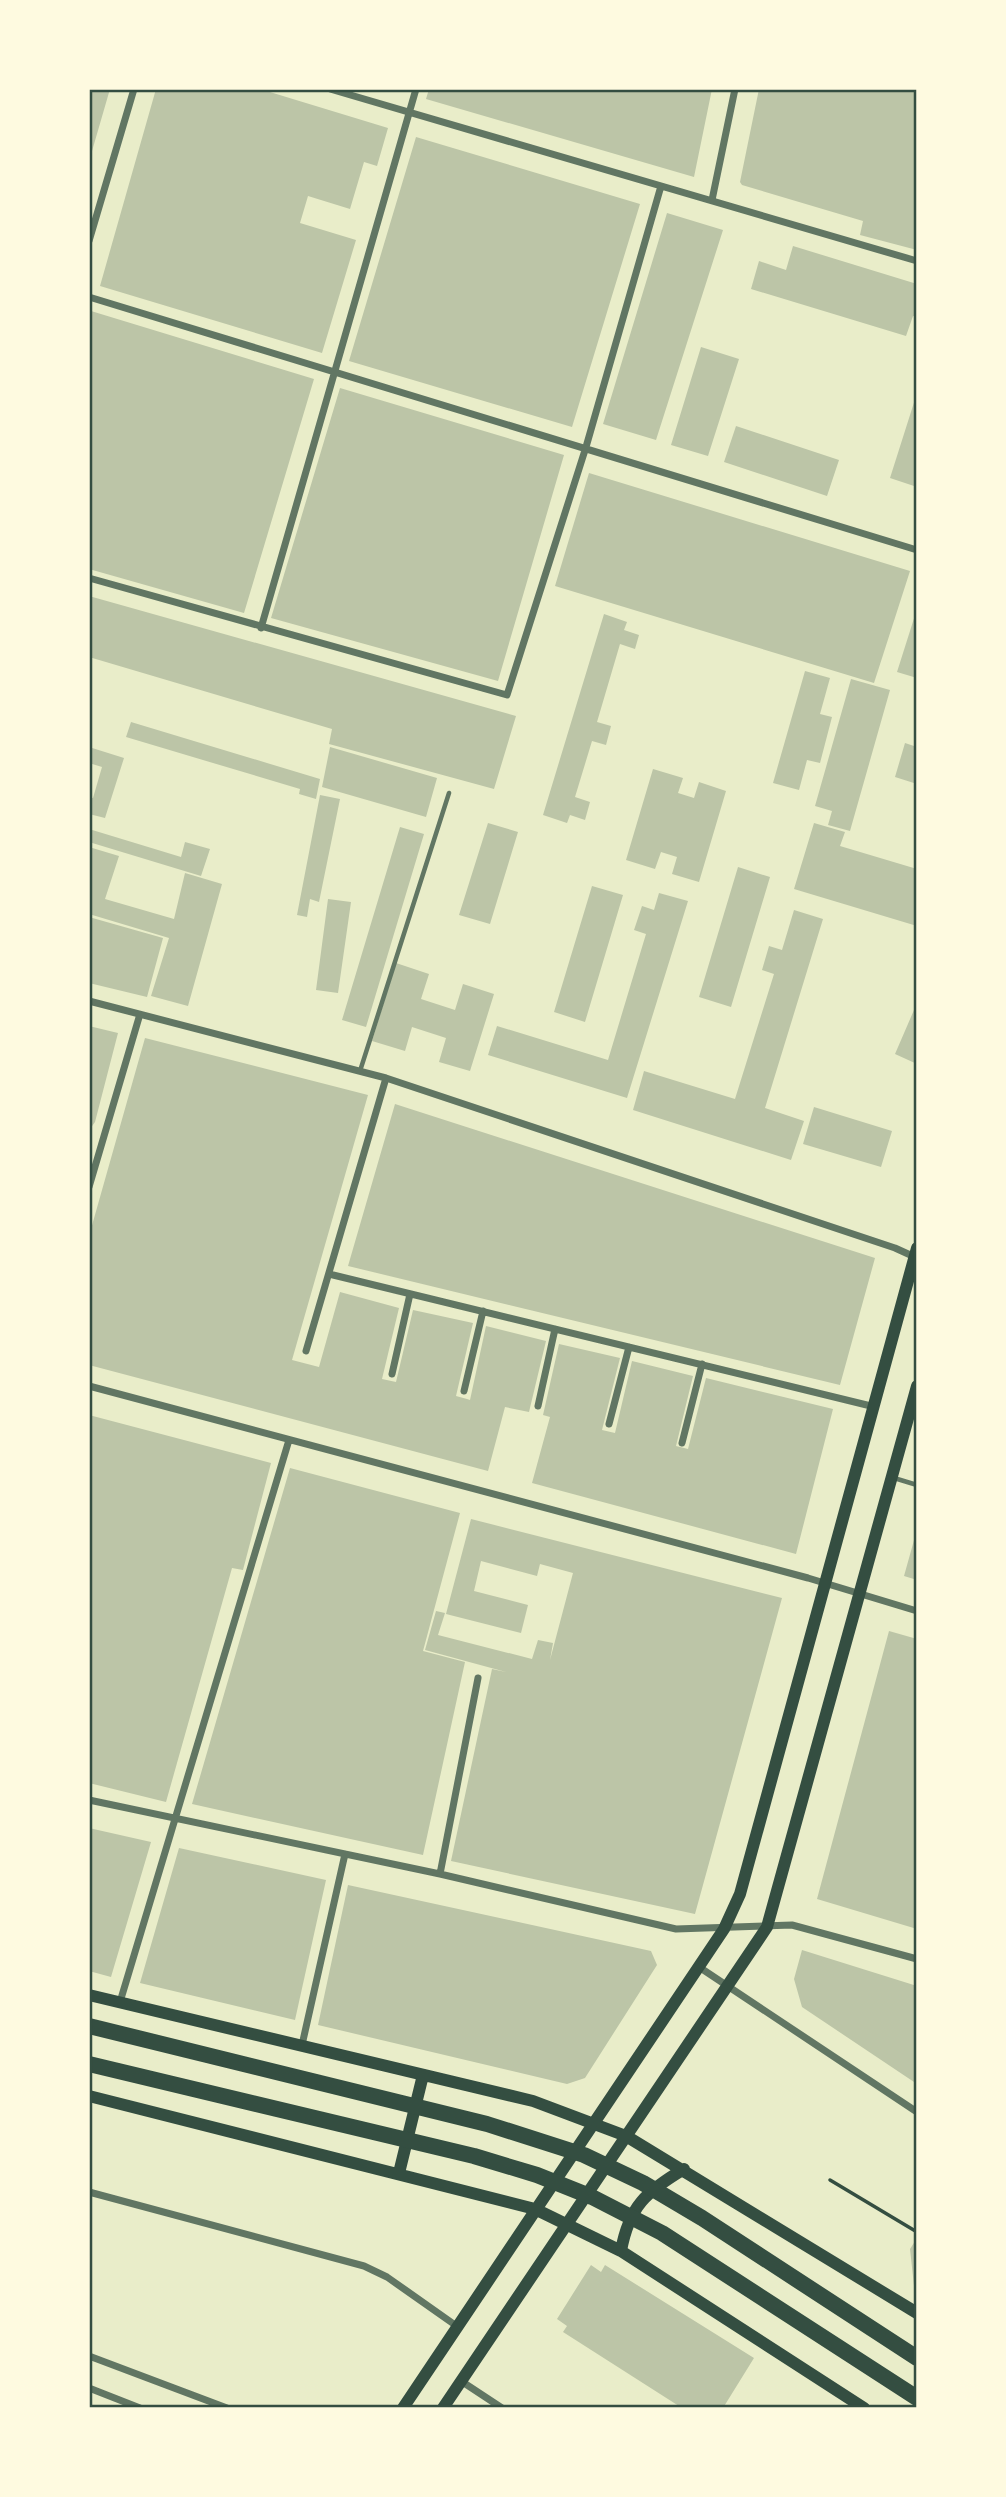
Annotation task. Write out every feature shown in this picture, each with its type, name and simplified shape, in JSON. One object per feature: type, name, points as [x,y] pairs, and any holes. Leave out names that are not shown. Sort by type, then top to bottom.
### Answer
[{"type":"highway","points":[[89,2026],[521,2133],[617,2169],[702,2218],[917,2358]]},
{"type":"highway","points":[[89,2064],[474,2156],[537,2175],[592,2197],[662,2233],[917,2398]]},
{"type":"main road","points":[[403,2408],[724,1929],[744,1883],[916,1254]]},
{"type":"main road","points":[[443,2408],[768,1927],[914,1411],[917,1386]]},
{"type":"main road","points":[[89,1995],[533,2101],[594,2122],[626,2136],[684,2169],[917,2313]]},
{"type":"main road","points":[[399,2173],[423,2075]]},
{"type":"main road","points":[[89,2096],[535,2209],[621,2251],[864,2408]]},
{"type":"main road","points":[[621,2251],[627,2221],[639,2202],[665,2180],[684,2169]]},
{"type":"street","points":[[89,241],[134,89]]},
{"type":"street","points":[[330,89],[408,115],[712,200],[917,261]]},
{"type":"street","points":[[261,628],[416,89]]},
{"type":"street","points":[[712,200],[735,89]]},
{"type":"street","points":[[89,578],[507,695],[586,447],[661,186]]},
{"type":"street","points":[[89,297],[336,370],[917,550]]},
{"type":"street","points":[[89,1001],[386,1078],[916,1254]]},
{"type":"street","points":[[89,1187],[140,1014]]},
{"type":"street","points":[[306,1352],[386,1078]]},
{"type":"street","points":[[329,1274],[875,1407]]},
{"type":"street","points":[[392,1374],[410,1294]]},
{"type":"street","points":[[464,1391],[483,1311]]},
{"type":"street","points":[[538,1406],[555,1329]]},
{"type":"street","points":[[609,1424],[629,1347]]},
{"type":"street","points":[[682,1443],[702,1364]]},
{"type":"street","points":[[89,1386],[826,1583],[917,1611]]},
{"type":"street","points":[[120,2002],[289,1440]]},
{"type":"street","points":[[440,1874],[478,1678]]},
{"type":"street","points":[[89,1800],[440,1874],[676,1929],[792,1925],[917,1959]]},
{"type":"street","points":[[302,2045],[345,1854]]},
{"type":"street","points":[[699,1967],[917,2112]]},
{"type":"street","points":[[89,2192],[364,2266],[387,2277],[459,2328]]},
{"type":"street","points":[[89,2356],[227,2408]]},
{"type":"street","points":[[461,2381],[502,2408]]},
{"type":"street","points":[[89,2388],[140,2408]]},
{"type":"lane","points":[[360,1071],[449,793]]},
{"type":"lane","points":[[893,1478],[917,1485]]},
{"type":"path","points":[[831,2180],[917,2232]]},
{"type":"building","points":[[89,89],[110,89],[90,158],[89,158]]},
{"type":"building","points":[[156,89],[260,89],[388,128],[377,166],[364,162],[350,209],[308,196],[300,223],[356,240],[322,353],[100,286]]},
{"type":"building","points":[[429,89],[712,89],[694,177],[426,99]]},
{"type":"building","points":[[759,89],[917,89],[917,250],[860,235],[863,221],[742,185],[740,182]]},
{"type":"building","points":[[416,137],[640,204],[572,427],[349,361]]},
{"type":"building","points":[[667,213],[723,230],[656,440],[603,424]]},
{"type":"building","points":[[793,246],[917,284],[917,317],[913,316],[906,336],[751,289],[759,261],[786,270]]},
{"type":"building","points":[[91,311],[314,379],[244,613],[89,569]]},
{"type":"building","points":[[701,347],[739,359],[708,456],[671,445]]},
{"type":"building","points":[[340,388],[564,455],[498,681],[271,618]]},
{"type":"building","points":[[917,393],[917,478],[914,486],[890,478]]},
{"type":"building","points":[[736,426],[839,460],[827,496],[724,462]]},
{"type":"building","points":[[589,473],[910,571],[874,683],[555,586]]},
{"type":"building","points":[[89,596],[516,716],[494,789],[329,744],[332,729],[89,657]]},
{"type":"building","points":[[917,612],[917,678],[897,672]]},
{"type":"building","points":[[604,614],[627,622],[624,630],[639,635],[635,649],[620,644],[597,722],[611,726],[606,745],[592,741],[575,797],[590,802],[585,820],[570,815],[567,823],[543,815]]},
{"type":"building","points":[[805,671],[830,678],[820,714],[832,717],[820,763],[807,760],[799,790],[773,783]]},
{"type":"building","points":[[851,679],[890,690],[850,831],[828,825],[832,811],[815,806]]},
{"type":"building","points":[[131,722],[320,779],[316,799],[299,794],[300,789],[126,737]]},
{"type":"building","points":[[905,743],[917,747],[917,784],[895,777]]},
{"type":"building","points":[[89,747],[124,758],[105,818],[89,814],[89,797],[93,798],[102,767],[89,763]]},
{"type":"building","points":[[330,747],[437,778],[426,817],[322,787]]},
{"type":"building","points":[[653,769],[683,778],[678,793],[694,798],[699,782],[726,791],[699,882],[672,874],[677,857],[661,852],[655,869],[626,860]]},
{"type":"building","points":[[320,795],[340,799],[319,902],[310,899],[307,917],[297,915]]},
{"type":"building","points":[[488,823],[518,832],[490,924],[459,915]]},
{"type":"building","points":[[814,823],[845,832],[840,846],[917,869],[917,926],[794,889]]},
{"type":"building","points":[[400,827],[424,834],[366,1027],[342,1020]]},
{"type":"building","points":[[89,829],[181,857],[185,842],[210,849],[201,876],[89,842]]},
{"type":"building","points":[[89,847],[119,856],[105,899],[174,919],[185,873],[222,884],[188,1006],[151,996],[169,938],[89,914]]},
{"type":"building","points":[[738,867],[770,877],[731,1007],[699,997]]},
{"type":"building","points":[[592,886],[623,895],[585,1022],[554,1012]]},
{"type":"building","points":[[659,893],[688,901],[627,1098],[488,1055],[497,1026],[608,1060],[646,934],[634,930],[642,906],[654,910]]},
{"type":"building","points":[[328,899],[351,902],[338,993],[316,990]]},
{"type":"building","points":[[794,910],[823,919],[765,1108],[804,1121],[791,1160],[633,1110],[644,1071],[735,1099],[774,974],[762,970],[769,946],[782,950]]},
{"type":"building","points":[[89,917],[163,938],[147,997],[89,983]]},
{"type":"building","points":[[396,963],[429,974],[421,999],[455,1010],[463,984],[494,994],[470,1071],[439,1062],[446,1038],[412,1027],[405,1051],[372,1041]]},
{"type":"building","points":[[917,1003],[917,1064],[895,1054]]},
{"type":"building","points":[[89,1026],[118,1033],[95,1122],[90,1129]]},
{"type":"building","points":[[145,1038],[368,1095],[292,1360],[319,1367],[340,1292],[399,1308],[382,1379],[396,1382],[413,1310],[473,1323],[456,1396],[470,1400],[486,1326],[546,1341],[529,1412],[505,1407],[488,1471],[89,1365],[89,1236]]},
{"type":"building","points":[[395,1104],[875,1258],[840,1385],[348,1266]]},
{"type":"building","points":[[814,1107],[892,1131],[881,1167],[803,1144]]},
{"type":"building","points":[[559,1344],[620,1358],[602,1430],[615,1433],[632,1361],[693,1376],[676,1446],[688,1449],[706,1378],[833,1409],[796,1554],[532,1483],[550,1417],[543,1415]]},
{"type":"building","points":[[89,1415],[271,1463],[243,1570],[232,1568],[166,1802],[89,1783]]},
{"type":"building","points":[[290,1468],[460,1513],[423,1651],[465,1662],[423,1855],[192,1804]]},
{"type":"building","points":[[471,1519],[782,1598],[695,1914],[451,1861],[492,1669],[506,1672],[425,1650],[436,1611],[445,1613],[438,1635],[532,1659],[538,1640],[553,1643],[550,1660],[573,1573],[540,1564],[537,1576],[481,1561],[474,1591],[528,1605],[521,1633],[446,1614]]},
{"type":"building","points":[[917,1533],[917,1580],[904,1576]]},
{"type":"building","points":[[889,1631],[917,1639],[917,1929],[817,1899]]},
{"type":"building","points":[[89,1828],[151,1842],[111,1977],[89,1971]]},
{"type":"building","points":[[179,1848],[326,1880],[295,2020],[140,1983]]},
{"type":"building","points":[[348,1885],[651,1951],[657,1965],[585,2078],[567,2084],[318,2025]]},
{"type":"building","points":[[802,1950],[917,1986],[917,2084],[802,2007],[794,1979]]},
{"type":"building","points":[[917,2238],[917,2295],[915,2295],[910,2249]]},
{"type":"building","points":[[591,2265],[601,2272],[605,2265],[754,2358],[723,2408],[682,2408],[563,2332],[567,2326],[557,2319]]}]
